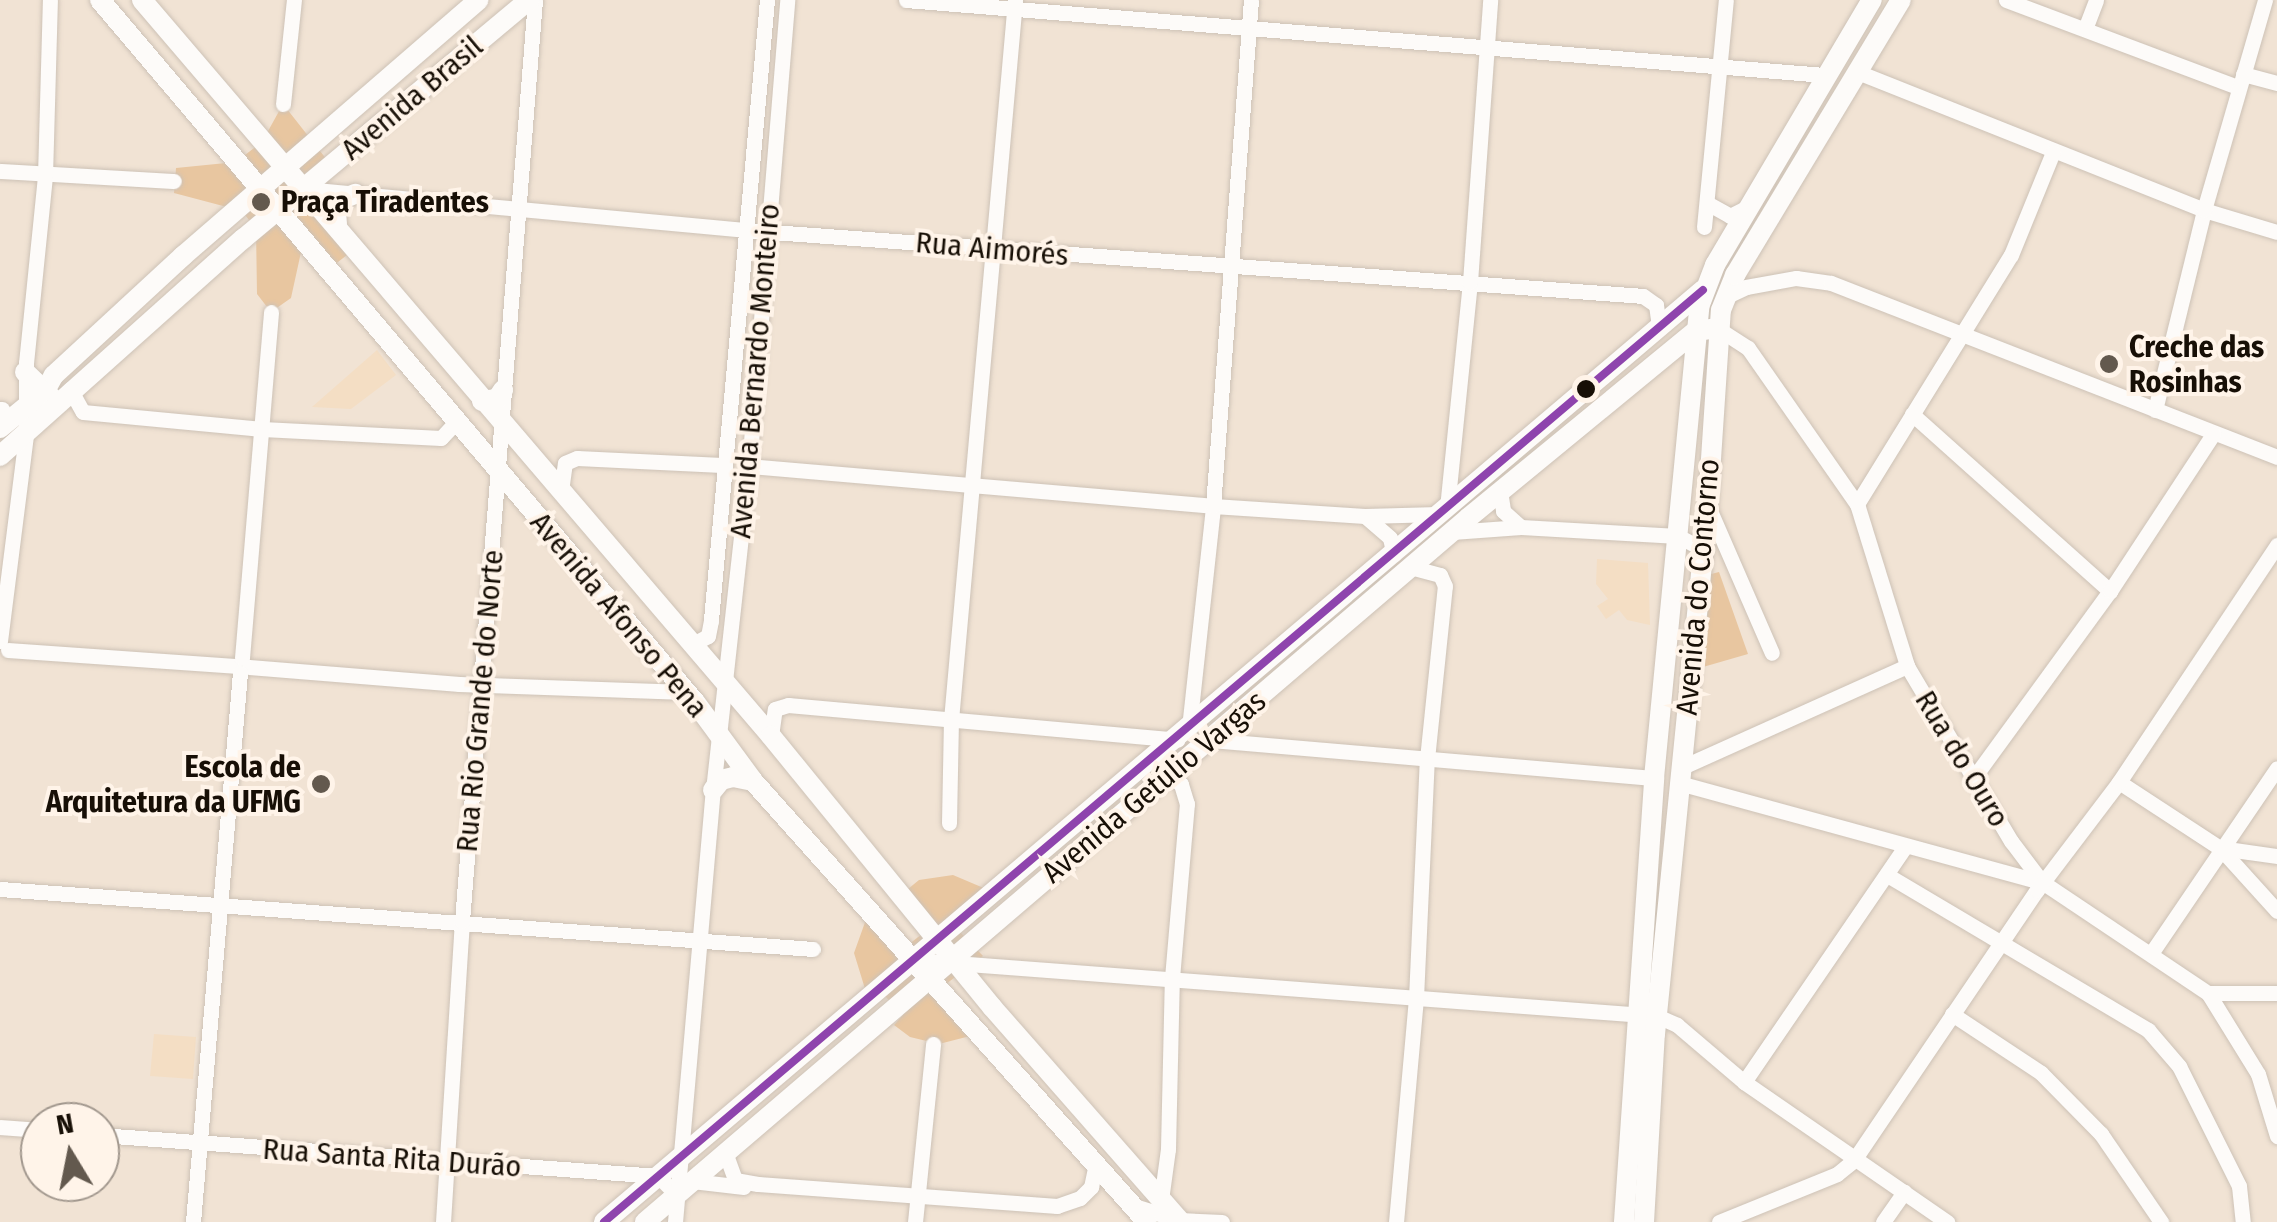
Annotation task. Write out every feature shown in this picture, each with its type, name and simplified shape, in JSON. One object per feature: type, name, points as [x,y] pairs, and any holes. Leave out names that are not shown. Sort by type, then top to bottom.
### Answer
[{"type":"main road","name":"Avenida Afonso Pena","points":[[100,0],[278,210],[448,430],[498,472],[686,692],[753,781],[1147,1222]]},
{"type":"main road","name":"Avenida Afonso Pena","points":[[142,0],[726,682],[952,960],[1180,1221]]},
{"type":"main road","name":"Avenida Brasil","points":[[0,441],[41,395],[284,166],[479,0]]},
{"type":"main road","points":[[1859,66],[1892,0]]},
{"type":"main road","name":"Avenida do Contorno","points":[[1644,1222],[1654,778],[1678,536],[1707,329],[1739,268],[1900,0]]},
{"type":"main road","name":"Avenida do Contorno","points":[[1624,1222],[1680,776],[1708,504],[1707,329],[1703,290],[1868,2]]},
{"type":"main road","name":"Avenida Brasil","points":[[0,414],[41,395],[278,210],[529,6]]},
{"type":"main road","points":[[338,226],[334,202],[355,194]]},
{"type":"main road","name":"Avenida Getúlio Vargas","points":[[645,1222],[1242,712],[1446,518],[1470,488],[1703,290]]},
{"type":"main road","name":"Avenida Getúlio Vargas","points":[[604,1222],[1183,735],[1402,561],[1418,534],[1500,492],[1707,329]]},
{"type":"main road","points":[[482,400],[496,398],[504,390]]},
{"type":"main road","name":"Avenida Brasil","points":[[0,456],[41,395]]},
{"type":"main road","points":[[1470,488],[1480,495],[1500,492]]},
{"type":"main road","points":[[713,790],[722,780],[733,777],[753,781]]},
{"type":"street","points":[[50,0],[41,395],[2,647],[459,684],[483,681],[686,692]]},
{"type":"street","points":[[283,104],[294,0]]},
{"type":"street","name":"Avenida Bernardo Monteiro","points":[[711,620],[767,0]]},
{"type":"street","name":"Avenida Bernardo Monteiro","points":[[675,1222],[684,1188],[680,1157],[713,790],[749,466],[787,0]]},
{"type":"street","points":[[906,0],[1015,5],[1488,49],[1825,74]]},
{"type":"street","points":[[771,736],[775,709],[788,705],[1183,735],[1213,506],[1251,0]]},
{"type":"street","points":[[1446,518],[1470,282],[1490,0]]},
{"type":"street","points":[[1704,227],[1726,0]]},
{"type":"street","points":[[2006,0],[2241,80],[2277,83]]},
{"type":"street","points":[[2084,29],[2096,0]]},
{"type":"street","points":[[2155,410],[2204,210],[2265,0]]},
{"type":"street","points":[[949,823],[951,720],[975,489],[1015,5]]},
{"type":"street","name":"Rua Rio Grande do Norte","points":[[443,1222],[462,920],[519,209],[529,6]]},
{"type":"street","points":[[1859,66],[2054,152],[2204,210],[2277,232]]},
{"type":"street","points":[[1857,504],[2011,254],[2054,152]]},
{"type":"street","points":[[0,171],[174,181]]},
{"type":"street","name":"Rua Aimorés","points":[[304,189],[745,230],[1643,296],[1656,306],[1660,327]]},
{"type":"street","points":[[1707,203],[1730,216],[1748,206]]},
{"type":"street","points":[[1739,268],[1762,282]]},
{"type":"street","points":[[1725,297],[1762,282],[1813,278],[2277,457]]},
{"type":"street","points":[[193,1222],[271,312]]},
{"type":"street","name":"Rua do Ouro","points":[[1707,329],[1748,348],[1857,504],[1907,666],[1972,780],[2042,882],[2152,952],[2208,994],[2258,1074],[2277,1136]]},
{"type":"street","points":[[41,395],[83,412],[262,429],[448,430]]},
{"type":"street","points":[[1912,414],[2110,590]]},
{"type":"street","points":[[1972,780],[2110,590],[2214,434]]},
{"type":"street","points":[[1453,445],[1470,488]]},
{"type":"street","points":[[561,491],[565,464],[578,458],[722,465]]},
{"type":"street","points":[[749,466],[975,489],[1678,536],[1704,550]]},
{"type":"street","points":[[1500,492],[1503,511],[1521,526]]},
{"type":"street","points":[[1708,504],[1772,653]]},
{"type":"street","points":[[1364,516],[1390,538],[1402,561],[1440,575],[1445,586],[1428,759],[1416,998],[1396,1222]]},
{"type":"street","points":[[1720,1222],[1837,1174],[1854,1160],[2042,882],[2119,782],[2277,545]]},
{"type":"street","points":[[691,645],[708,636],[711,620],[734,622]]},
{"type":"street","points":[[1680,776],[1907,666]]},
{"type":"street","points":[[1242,712],[1244,726],[1260,742]]},
{"type":"street","points":[[1210,740],[1654,778]]},
{"type":"street","points":[[2152,952],[2277,768]]},
{"type":"street","points":[[1161,1200],[1168,1149],[1172,978],[1187,804],[1181,784],[1169,776]]},
{"type":"street","points":[[1680,776],[1906,847],[2042,882]]},
{"type":"street","points":[[2119,782],[2220,848],[2277,912]]},
{"type":"street","points":[[1744,1082],[1906,847]]},
{"type":"street","points":[[2220,848],[2277,856]]},
{"type":"street","points":[[1887,874],[2148,1030],[2180,1066],[2239,1186],[2243,1222]]},
{"type":"street","points":[[0,888],[813,949]]},
{"type":"street","points":[[915,960],[1647,1015],[1677,1025],[1744,1082],[1947,1222]]},
{"type":"street","points":[[2208,994],[2277,993]]},
{"type":"street","points":[[1952,1014],[2041,1073],[2101,1134],[2162,1222]]},
{"type":"street","points":[[915,1222],[934,1044]]},
{"type":"street","points":[[2258,1074],[2277,1075]]},
{"type":"street","name":"Rua Santa Rita Durão","points":[[120,1138],[658,1176]]},
{"type":"street","points":[[1132,1166],[1162,1161],[1168,1149]]},
{"type":"street","points":[[725,1152],[735,1180],[758,1184],[1057,1206],[1080,1198],[1091,1187],[1096,1164]]},
{"type":"street","points":[[658,1176],[684,1188],[758,1184]]},
{"type":"street","points":[[1883,1222],[1904,1192]]},
{"type":"street","points":[[1131,1204],[1180,1221],[1222,1222]]},
{"type":"shaded area","name":"Praça Tiradentes","points":[[283,104],[331,165],[304,188],[356,248],[329,269],[303,243],[291,298],[271,312],[257,294],[256,229],[242,211],[174,193],[176,168],[236,162],[262,142]]},
{"type":"shaded area","points":[[377,350],[396,375],[351,409],[312,407]]},
{"type":"shaded area","points":[[1597,559],[1648,563],[1650,625],[1627,620],[1619,610],[1606,619],[1597,606],[1608,599],[1596,584]]},
{"type":"shaded area","points":[[1719,572],[1748,654],[1703,667],[1711,574]]},
{"type":"shaded area","points":[[953,875],[986,889],[959,931],[983,956],[946,984],[974,1035],[939,1044],[910,1037],[894,1025],[903,1015],[885,996],[866,992],[854,953],[868,914],[908,945],[936,923],[908,889],[919,880]]},
{"type":"shaded area","points":[[154,1034],[196,1037],[193,1079],[150,1076]]},
{"type":"transit line","points":[[604,1222],[1703,290]]},
{"type":"place","name":"Praça Tiradentes","points":[[261,202]]},
{"type":"place","name":"Creche das Rosinhas","points":[[2109,364]]},
{"type":"place","name":"Escola de Arquitetura da UFMG","points":[[321,784]]}]
